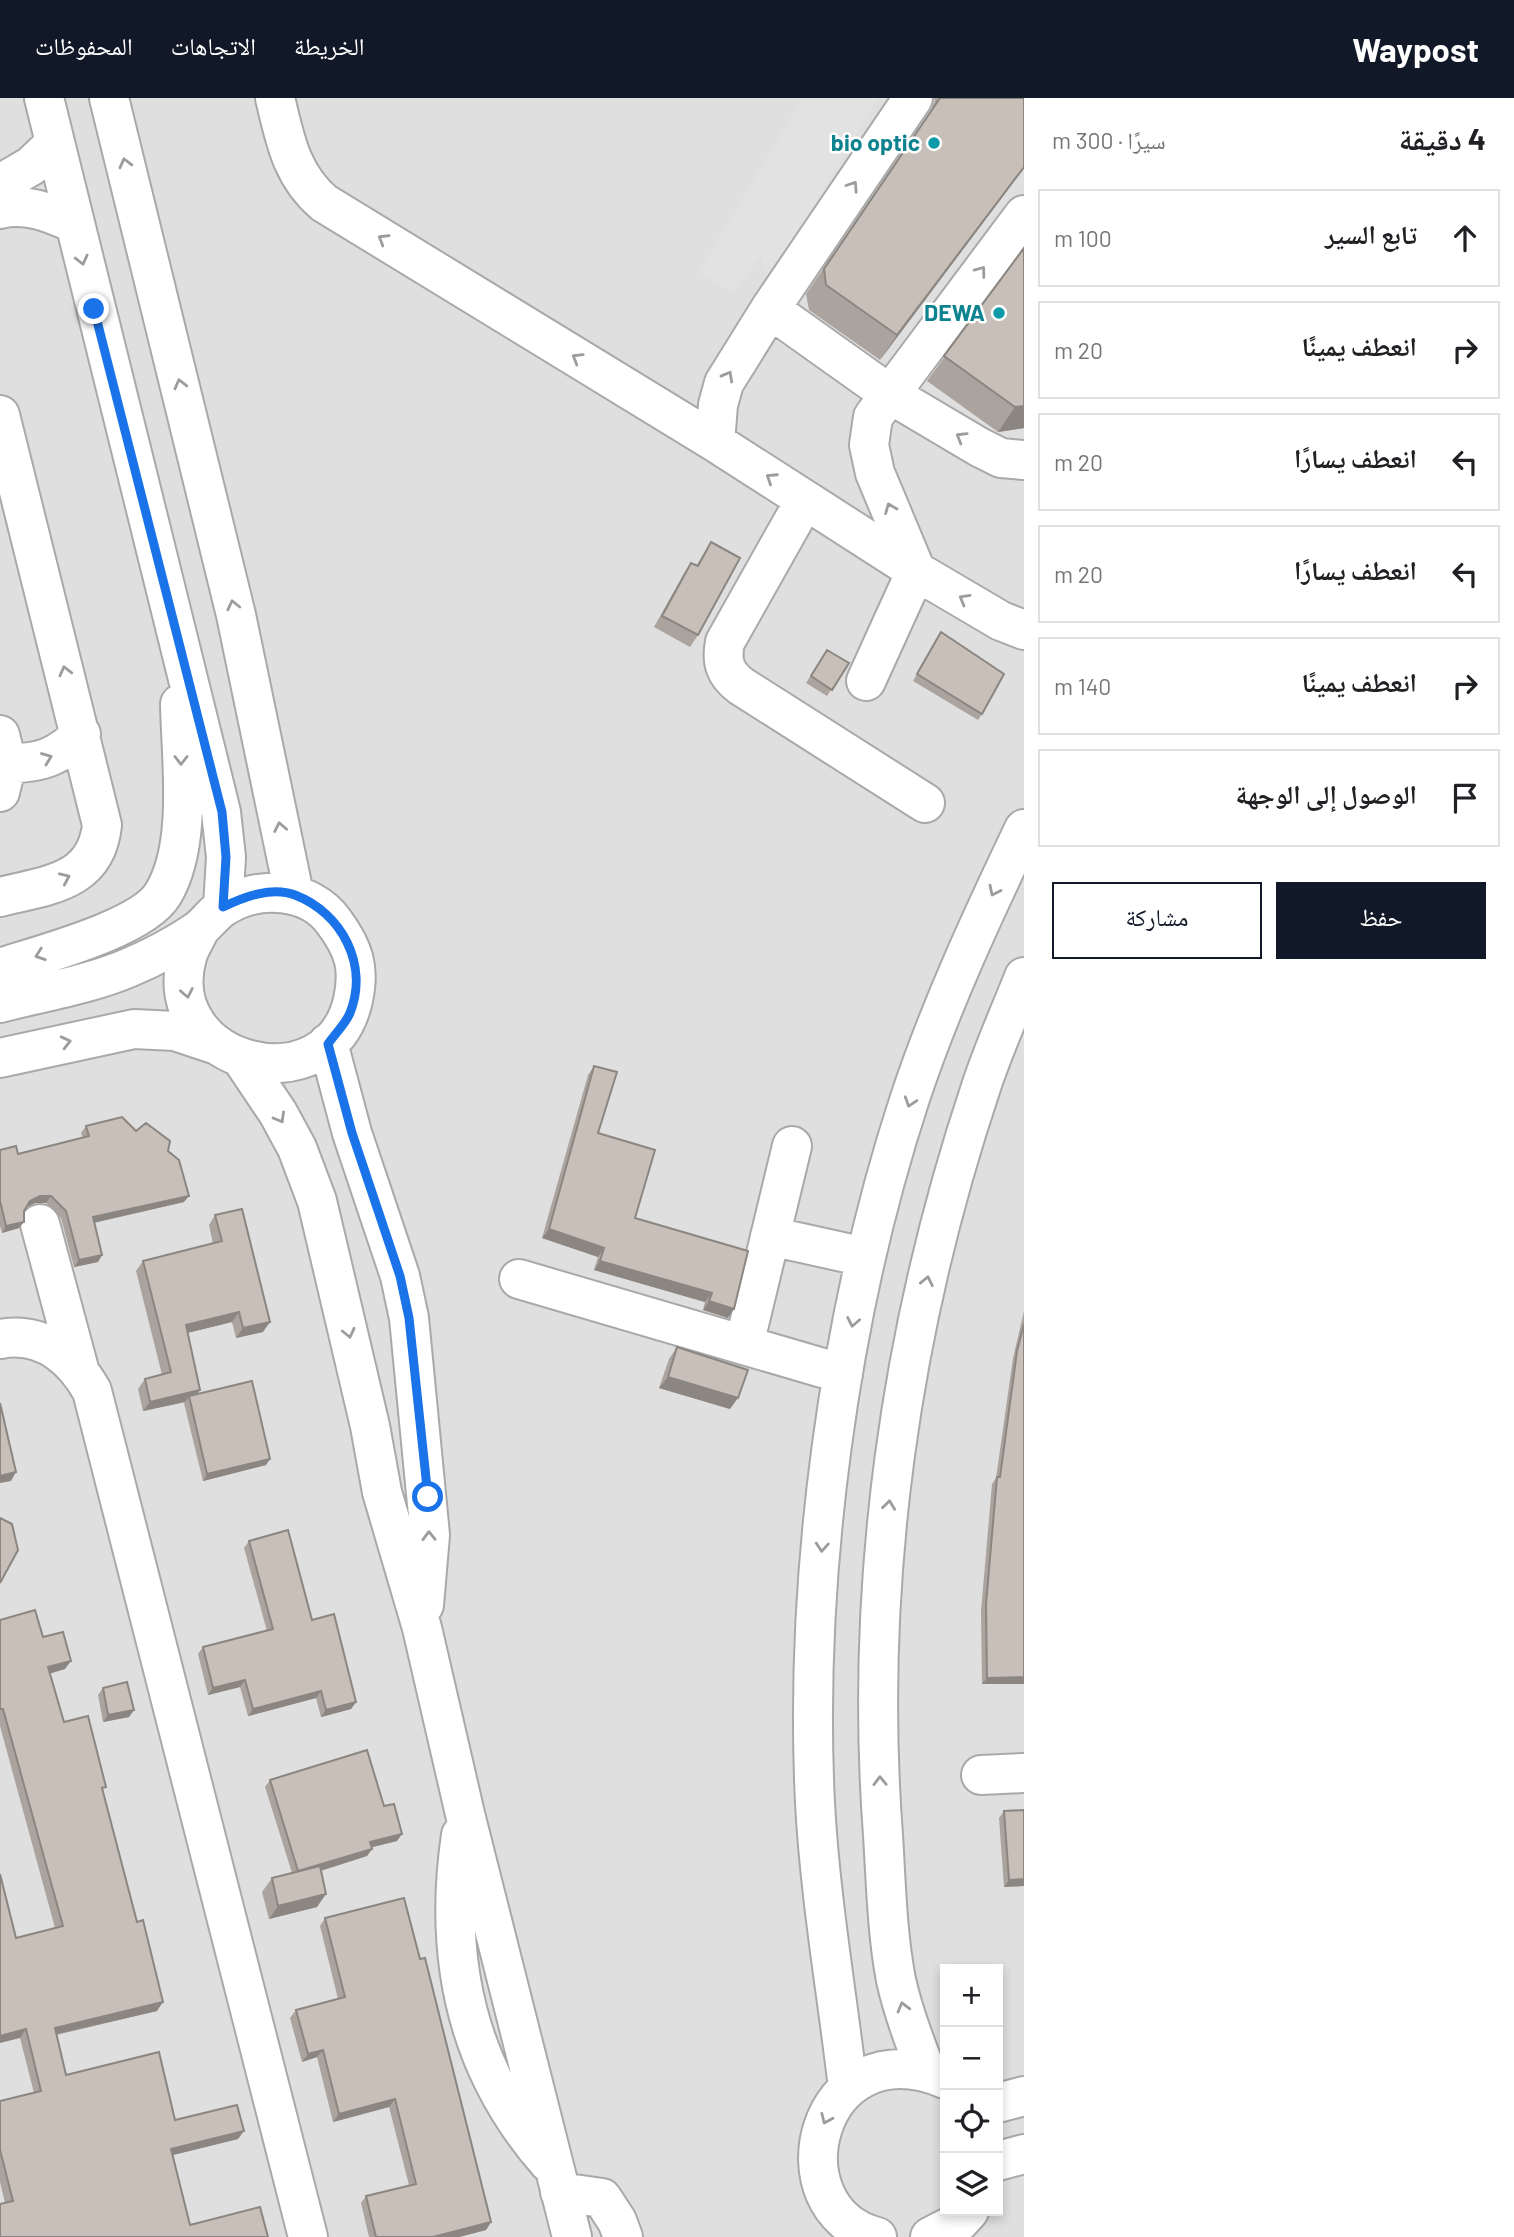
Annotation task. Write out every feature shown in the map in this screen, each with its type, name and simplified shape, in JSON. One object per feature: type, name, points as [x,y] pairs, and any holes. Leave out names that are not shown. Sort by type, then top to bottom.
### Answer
[{"type":"street","points":[[44,98],[53,145],[222,812],[226,857],[211,918],[186,958],[184,989],[194,1020],[228,1052],[291,1136],[317,1201],[370,1426],[382,1492],[422,1628],[465,1814],[572,2237]]},
{"type":"street","points":[[109,98],[236,615],[294,894]]},
{"type":"street","points":[[275,98],[288,153],[297,173],[308,190],[324,203],[715,442],[916,571],[1001,621],[1024,630]]},
{"type":"street","points":[[715,442],[718,405],[724,383],[770,309],[911,99]]},
{"type":"street","points":[[0,184],[31,166],[53,145]]},
{"type":"street","points":[[0,209],[12,207],[44,210],[73,223]]},
{"type":"street","points":[[866,681],[916,571],[876,472],[869,445],[873,417],[888,393],[1024,215]]},
{"type":"street","points":[[770,309],[888,393],[1001,458],[1024,460]]},
{"type":"street","points":[[0,415],[15,534],[81,734],[102,825],[96,852],[89,863],[67,879],[0,897]]},
{"type":"street","points":[[805,500],[725,642],[724,668],[741,686],[925,803]]},
{"type":"street","points":[[0,968],[129,922],[163,896],[179,852],[180,643]]},
{"type":"street","points":[[2,763],[28,764],[48,759],[66,749],[81,734]]},
{"type":"street","points":[[848,2088],[815,1791],[815,1660],[823,1530],[843,1374],[866,1257],[915,1086],[968,944],[1024,829]]},
{"type":"street","points":[[0,1003],[117,973],[157,956],[246,896],[272,892],[294,894],[329,915],[350,944],[357,979],[350,1014],[328,1044],[303,1059],[272,1065],[228,1052],[175,1031],[134,1029],[0,1058]]},
{"type":"street","points":[[936,2075],[908,2026],[899,1991],[890,1930],[880,1800],[878,1711],[883,1554],[902,1398],[935,1244],[981,1086],[1024,977]]},
{"type":"street","points":[[328,1044],[352,1133],[400,1276],[409,1318],[430,1535],[422,1628]]},
{"type":"street","points":[[744,1345],[792,1146]]},
{"type":"street","points":[[40,1224],[79,1369]]},
{"type":"street","points":[[770,1236],[866,1257]]},
{"type":"street","points":[[519,1279],[843,1374]]},
{"type":"street","points":[[0,1339],[12,1337],[37,1340],[61,1351],[79,1369],[92,1391],[307,2237]]},
{"type":"street","points":[[981,1775],[1024,1773]]},
{"type":"street","points":[[873,2236],[845,2220],[827,2196],[817,2168],[818,2138],[829,2110],[848,2088],[872,2074],[899,2068],[936,2075]]},
{"type":"street","points":[[1003,2102],[1024,2096]]},
{"type":"street","points":[[1003,2160],[1024,2154]]},
{"type":"street","points":[[557,2181],[602,2198],[618,2221],[623,2237]]},
{"type":"street","points":[[930,2237],[966,2216]]},
{"type":"street","points":[[972,2216],[974,2237]]},
{"type":"shaded area","points":[[0,98],[1024,98],[1024,2237],[0,2237]]},
{"type":"shaded area","points":[[803,98],[878,98],[768,285],[761,254],[734,293],[699,272]]},
{"type":"building","points":[[940,98],[1024,98],[1024,167],[897,335],[826,285],[824,269]]},
{"type":"building","name":"DEWA","points":[[1024,248],[1024,406],[1015,407],[944,356]]},
{"type":"building","points":[[711,542],[740,558],[698,635],[662,616],[691,563],[698,566]]},
{"type":"building","points":[[941,632],[1004,674],[982,714],[917,674]]},
{"type":"building","points":[[827,650],[849,663],[832,690],[811,676]]},
{"type":"building","points":[[594,1066],[617,1072],[598,1133],[655,1150],[635,1218],[748,1251],[734,1309],[709,1301],[712,1293],[600,1261],[604,1248],[549,1229]]},
{"type":"building","points":[[122,1117],[136,1131],[146,1123],[170,1141],[168,1151],[179,1160],[189,1196],[93,1217],[102,1255],[79,1260],[66,1211],[51,1196],[40,1196],[30,1201],[24,1211],[24,1222],[6,1226],[0,1201],[0,1150],[16,1146],[18,1154],[89,1136],[86,1126]]},
{"type":"building","points":[[242,1209],[270,1322],[243,1328],[239,1312],[186,1325],[200,1390],[150,1402],[145,1379],[171,1372],[143,1261],[222,1241],[215,1215]]},
{"type":"building","points":[[1024,1324],[1024,1677],[987,1678],[986,1604],[997,1477],[1000,1477],[1017,1351]]},
{"type":"building","points":[[677,1347],[748,1370],[738,1398],[668,1377]]},
{"type":"building","points":[[252,1381],[270,1459],[207,1474],[189,1396]]},
{"type":"building","points":[[0,1403],[16,1472],[0,1476]]},
{"type":"building","points":[[0,1518],[12,1524],[18,1550],[0,1583]]},
{"type":"building","points":[[288,1530],[312,1620],[334,1614],[356,1702],[326,1710],[321,1691],[253,1709],[245,1680],[213,1688],[203,1647],[273,1629],[249,1541]]},
{"type":"building","points":[[35,1610],[43,1637],[63,1632],[71,1661],[48,1667],[64,1722],[88,1716],[106,1787],[102,1788],[137,1922],[143,1920],[163,2002],[55,2028],[66,2075],[159,2052],[175,2120],[237,2105],[244,2131],[171,2149],[190,2225],[260,2207],[268,2237],[0,2237],[0,2204],[13,2201],[0,2150],[0,2101],[41,2091],[26,2029],[0,2036],[0,1874],[16,1938],[63,1926],[3,1709],[0,1709],[0,1620]]},
{"type":"building","points":[[127,1682],[134,1710],[108,1715],[103,1688]]},
{"type":"building","points":[[367,1750],[384,1806],[394,1804],[402,1834],[370,1842],[372,1849],[298,1871],[270,1780]]},
{"type":"building","points":[[1024,1810],[1024,1879],[1009,1880],[1004,1811]]},
{"type":"building","points":[[320,1866],[326,1894],[278,1906],[272,1878]]},
{"type":"building","points":[[404,1898],[420,1959],[425,1958],[491,2222],[433,2237],[376,2237],[366,2196],[416,2184],[395,2099],[339,2114],[323,2050],[308,2054],[296,2010],[345,1997],[325,1918]]},
{"type":"place","name":"bio optic","points":[[934,143]]},
{"type":"place","name":"DEWA","points":[[999,313]]},
{"type":"route","points":[[94,309],[222,812],[226,857],[223,907],[246,896],[272,892],[294,894],[329,915],[350,944],[357,979],[350,1014],[328,1044],[352,1133],[400,1276],[409,1318],[428,1497]]}]
